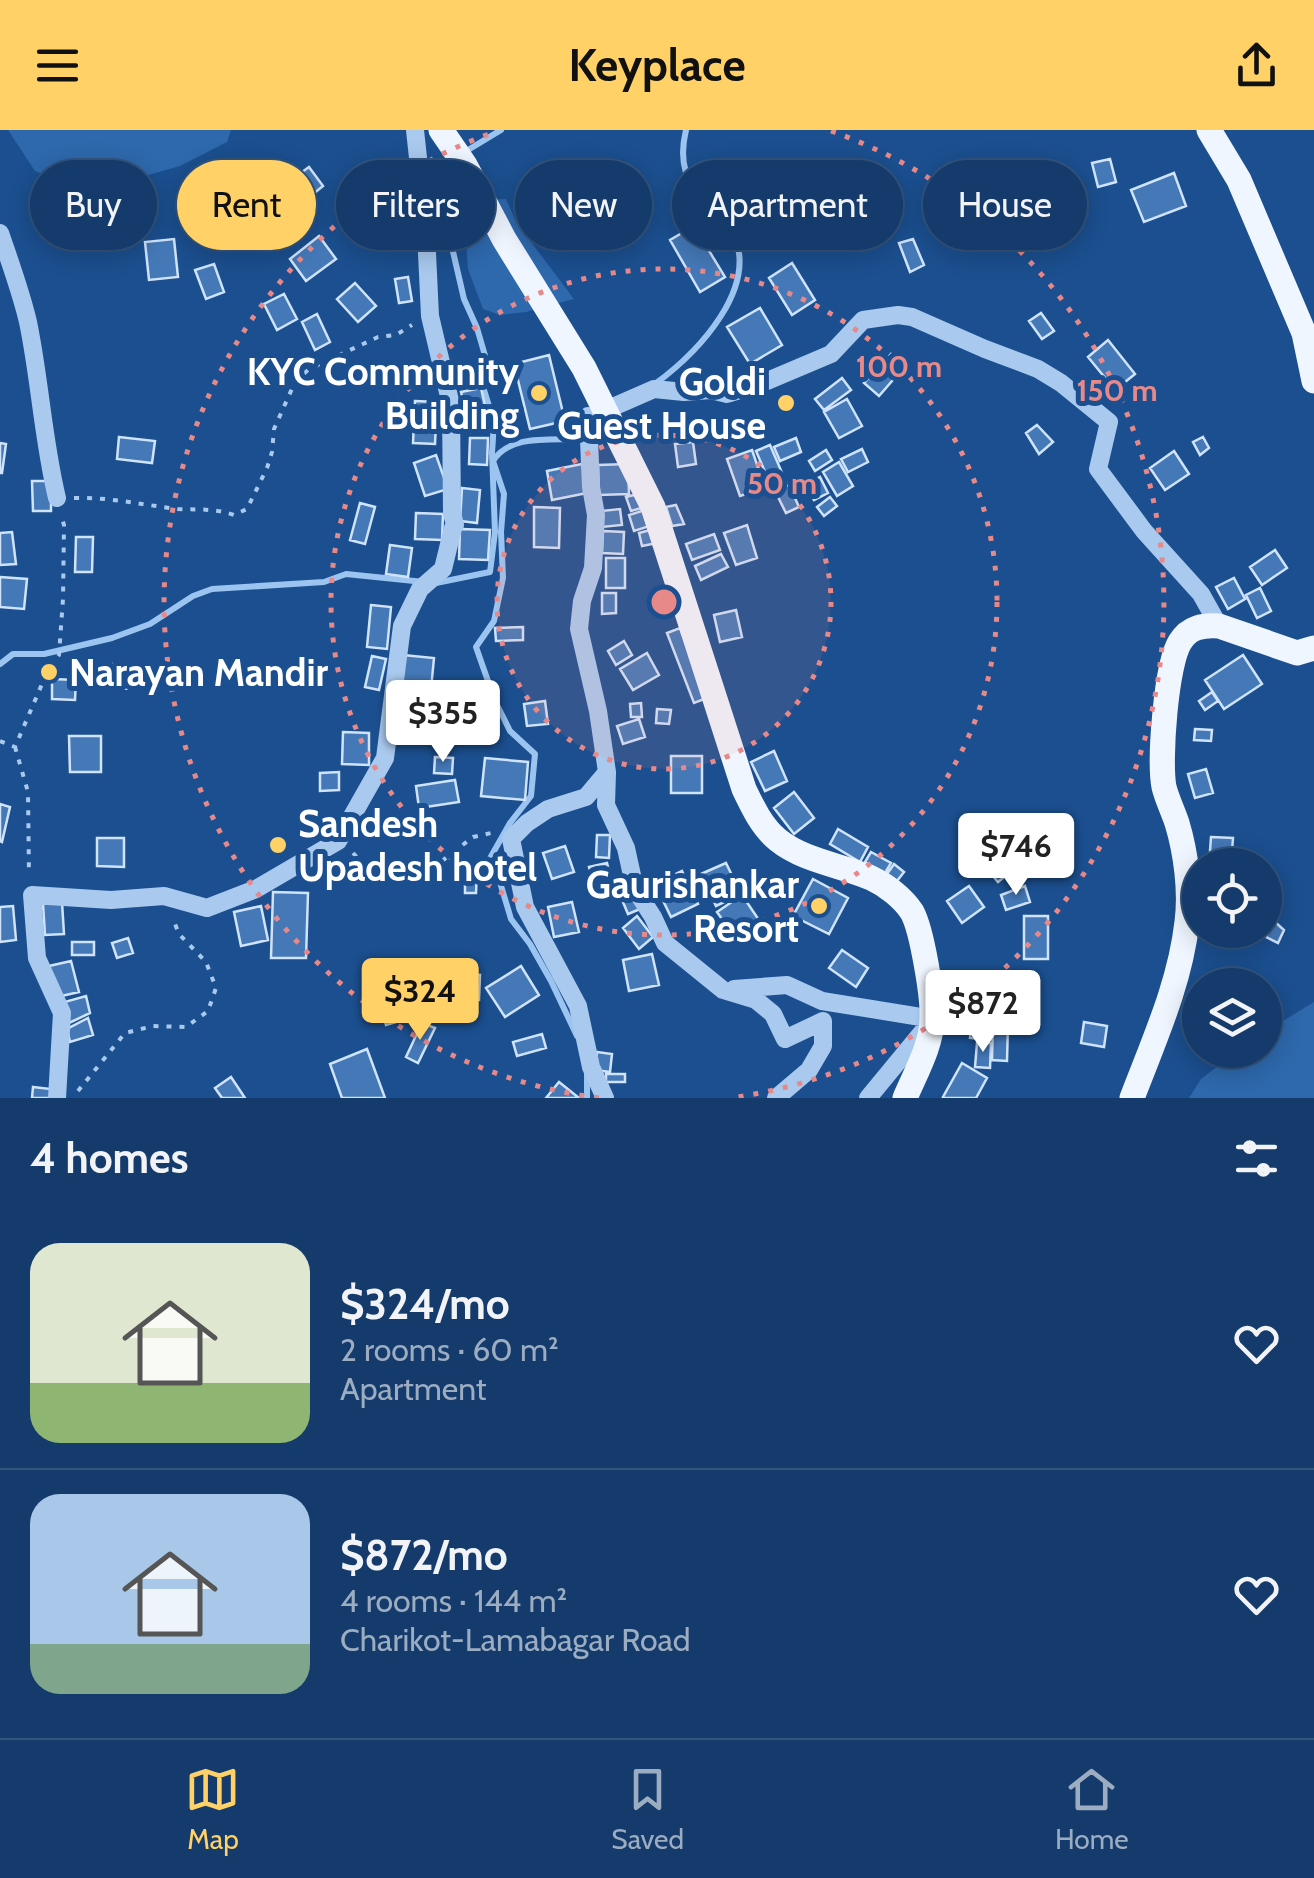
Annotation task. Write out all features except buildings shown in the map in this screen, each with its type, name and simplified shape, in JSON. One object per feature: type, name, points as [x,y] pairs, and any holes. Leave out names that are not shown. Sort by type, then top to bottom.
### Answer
[{"type":"main road","points":[[441,130],[584,368],[593,409],[653,507],[744,790],[756,816],[778,840],[800,853],[872,879],[892,891],[912,913],[924,950],[932,1020],[905,1098]]},
{"type":"main road","points":[[1209,130],[1238,180],[1304,333],[1314,381]]},
{"type":"main road","points":[[1132,1098],[1175,986],[1188,920],[1186,870],[1178,827],[1164,786],[1166,696],[1178,644],[1192,628],[1207,625],[1297,653],[1314,648]]},
{"type":"street","points":[[57,1098],[62,1013],[37,958],[32,895],[111,900],[164,896],[206,908],[256,889],[338,841],[385,758],[402,626],[420,588],[443,570],[456,525],[452,512],[451,405],[430,316],[415,130]]},
{"type":"street","points":[[0,233],[27,319],[57,498]]},
{"type":"street","points":[[776,1098],[810,1070],[823,1046],[823,1021],[785,1040],[774,1014],[756,1000],[724,990],[665,943],[635,889],[626,848],[606,804],[607,772],[598,712],[578,629],[593,568],[593,409],[654,388],[726,394],[831,354],[863,320],[912,316],[1038,368],[1109,422],[1098,470],[1154,542],[1190,580],[1219,626]]},
{"type":"street","points":[[605,1098],[591,1067],[578,1006],[525,907],[511,840],[548,809],[586,797],[607,772]]},
{"type":"street","points":[[724,990],[787,985],[822,1001],[932,1020],[868,1098]]},
{"type":"path","points":[[32,895],[27,852],[28,792],[15,747],[45,677],[59,655],[64,525],[57,498],[102,497],[181,509],[216,508],[234,515],[247,509],[272,452],[274,428],[295,382],[309,369],[378,337],[396,335],[430,316]]},
{"type":"path","points":[[0,741],[15,747]]},
{"type":"path","points":[[338,841],[366,867],[416,881],[474,837],[527,823]]},
{"type":"path","points":[[72,1098],[125,1033],[153,1026],[186,1028],[208,1011],[216,988],[206,962],[179,934],[164,896]]},
{"type":"shaded area","points":[[8,130],[231,130],[227,142],[192,160],[177,160],[177,167],[157,172],[157,160],[30,160],[30,163]]},
{"type":"shaded area","points":[[506,199],[515,220],[515,250],[537,250],[574,299],[500,315],[483,309],[468,269],[467,250],[495,250],[495,200]]},
{"type":"shaded area","points":[[1314,1002],[1314,1098],[1189,1098],[1201,1079],[1215,1068],[1282,1068],[1282,1022]]},
{"type":"waterway","points":[[463,153],[501,130]]},
{"type":"waterway","points":[[655,384],[706,336],[721,316],[739,273],[739,251],[731,229],[701,198],[686,172],[686,130]]},
{"type":"waterway","points":[[436,583],[490,572],[495,532],[494,422],[483,387],[486,359],[464,299],[441,188],[453,158]]},
{"type":"waterway","points":[[577,1036],[551,981],[511,919],[489,860],[531,796],[535,754],[510,731],[476,647],[494,621],[503,578],[504,494],[493,461],[519,443],[576,439],[583,432]]},
{"type":"waterway","points":[[0,664],[13,654],[44,654],[112,638],[150,624],[193,596],[212,589],[324,582],[346,574],[424,582]]},
{"type":"waterway","points":[[587,1072],[587,1098]]},
{"type":"place","name":"KYC Community Building","points":[[539,393]]},
{"type":"place","name":"Goldi Guest House","points":[[786,403]]},
{"type":"place","name":"Narayan Mandir","points":[[49,672]]},
{"type":"place","name":"Sandesh Upadesh hotel","points":[[278,845]]},
{"type":"place","name":"Gaurishankar Resort","points":[[819,906]]}]
